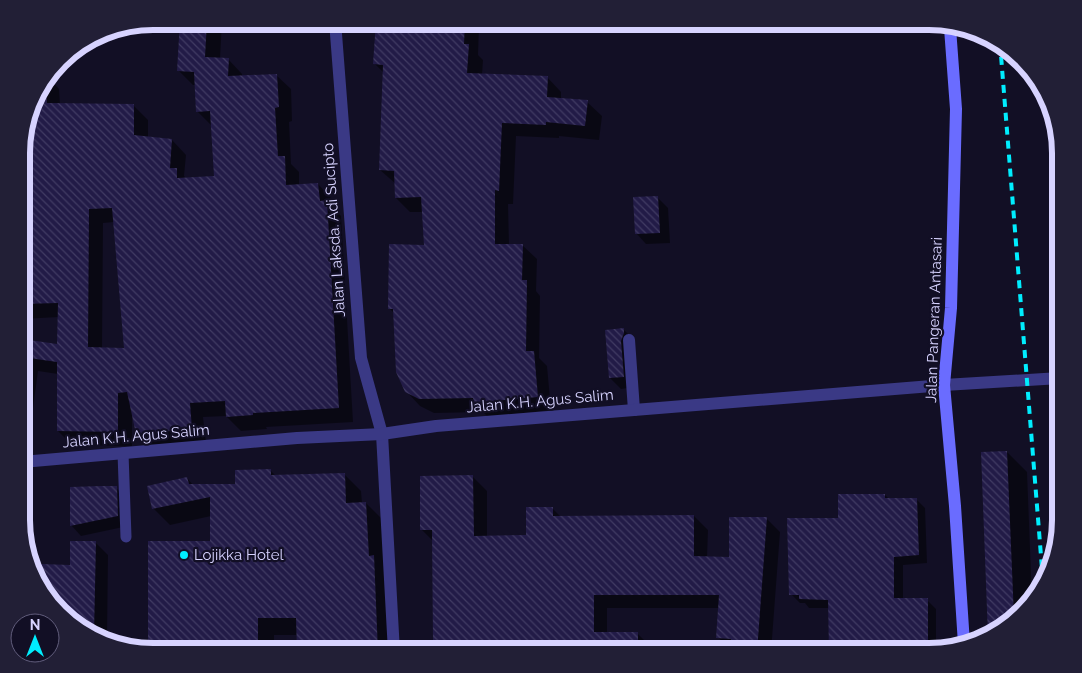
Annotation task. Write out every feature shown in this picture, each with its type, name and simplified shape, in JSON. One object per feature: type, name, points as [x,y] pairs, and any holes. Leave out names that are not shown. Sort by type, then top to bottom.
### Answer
[{"type":"main road","name":"Jalan Pangeran Antasari","points":[[950,32],[956,110],[951,308],[944,385],[955,506],[964,638]]},
{"type":"street","name":"Jalan Laksda. Adi Sucipto","points":[[336,30],[360,358],[382,434],[394,643]]},
{"type":"street","points":[[629,340],[634,410]]},
{"type":"street","name":"Jalan K.H. Agus Salim","points":[[30,461],[297,438],[382,434],[436,426],[944,385],[1052,378]]},
{"type":"lane","points":[[123,453],[126,536]]},
{"type":"building","points":[[179,30],[206,30],[205,57],[229,58],[228,76],[277,74],[279,107],[275,108],[278,156],[285,156],[286,185],[318,183],[320,201],[327,200],[339,408],[253,413],[253,415],[226,417],[225,401],[190,403],[192,429],[136,434],[127,392],[118,393],[118,432],[57,431],[57,362],[30,358],[30,340],[57,344],[58,303],[30,304],[30,153],[34,121],[39,106],[46,93],[47,103],[134,104],[134,135],[172,139],[170,168],[177,168],[177,178],[214,176],[210,111],[196,112],[194,72],[177,71]],"holes":[[[112,208],[124,348],[88,347],[89,209]]]},
{"type":"building","points":[[375,30],[465,30],[464,44],[469,44],[467,73],[548,76],[547,97],[588,100],[585,126],[546,122],[546,125],[502,123],[499,191],[495,190],[495,244],[523,244],[522,280],[527,280],[526,351],[534,351],[538,397],[473,403],[473,398],[419,399],[405,392],[396,372],[393,309],[388,309],[389,244],[424,245],[421,197],[395,198],[394,171],[379,170],[383,65],[373,64]]},
{"type":"building","points":[[658,196],[660,233],[635,234],[633,197]]},
{"type":"building","points":[[624,328],[621,341],[624,377],[609,378],[605,330]]},
{"type":"building","points":[[1007,451],[1014,609],[988,629],[981,452]]},
{"type":"building","points":[[271,469],[271,475],[345,473],[346,503],[366,502],[369,556],[374,555],[378,643],[297,643],[296,618],[258,618],[258,643],[148,643],[148,541],[210,541],[210,497],[152,509],[147,486],[187,477],[189,484],[235,484],[235,470]]},
{"type":"building","points":[[473,475],[474,536],[526,535],[526,507],[553,507],[553,516],[694,515],[694,556],[729,557],[729,517],[767,517],[758,643],[731,643],[731,639],[716,638],[719,595],[594,595],[594,632],[638,632],[638,643],[455,643],[455,641],[433,641],[432,530],[420,530],[420,476]]},
{"type":"building","points":[[117,486],[118,516],[70,526],[70,487]]},
{"type":"building","points":[[838,494],[885,494],[885,498],[917,498],[919,555],[894,557],[894,598],[928,598],[928,640],[919,640],[919,643],[829,643],[828,600],[799,599],[799,595],[789,595],[787,518],[838,518]]},
{"type":"building","points":[[70,541],[96,541],[94,628],[78,618],[55,595],[40,570],[41,564],[70,565]]},
{"type":"railway","points":[[1001,53],[1042,568]]},
{"type":"place","name":"Lojikka Hotel","points":[[184,555]]}]
